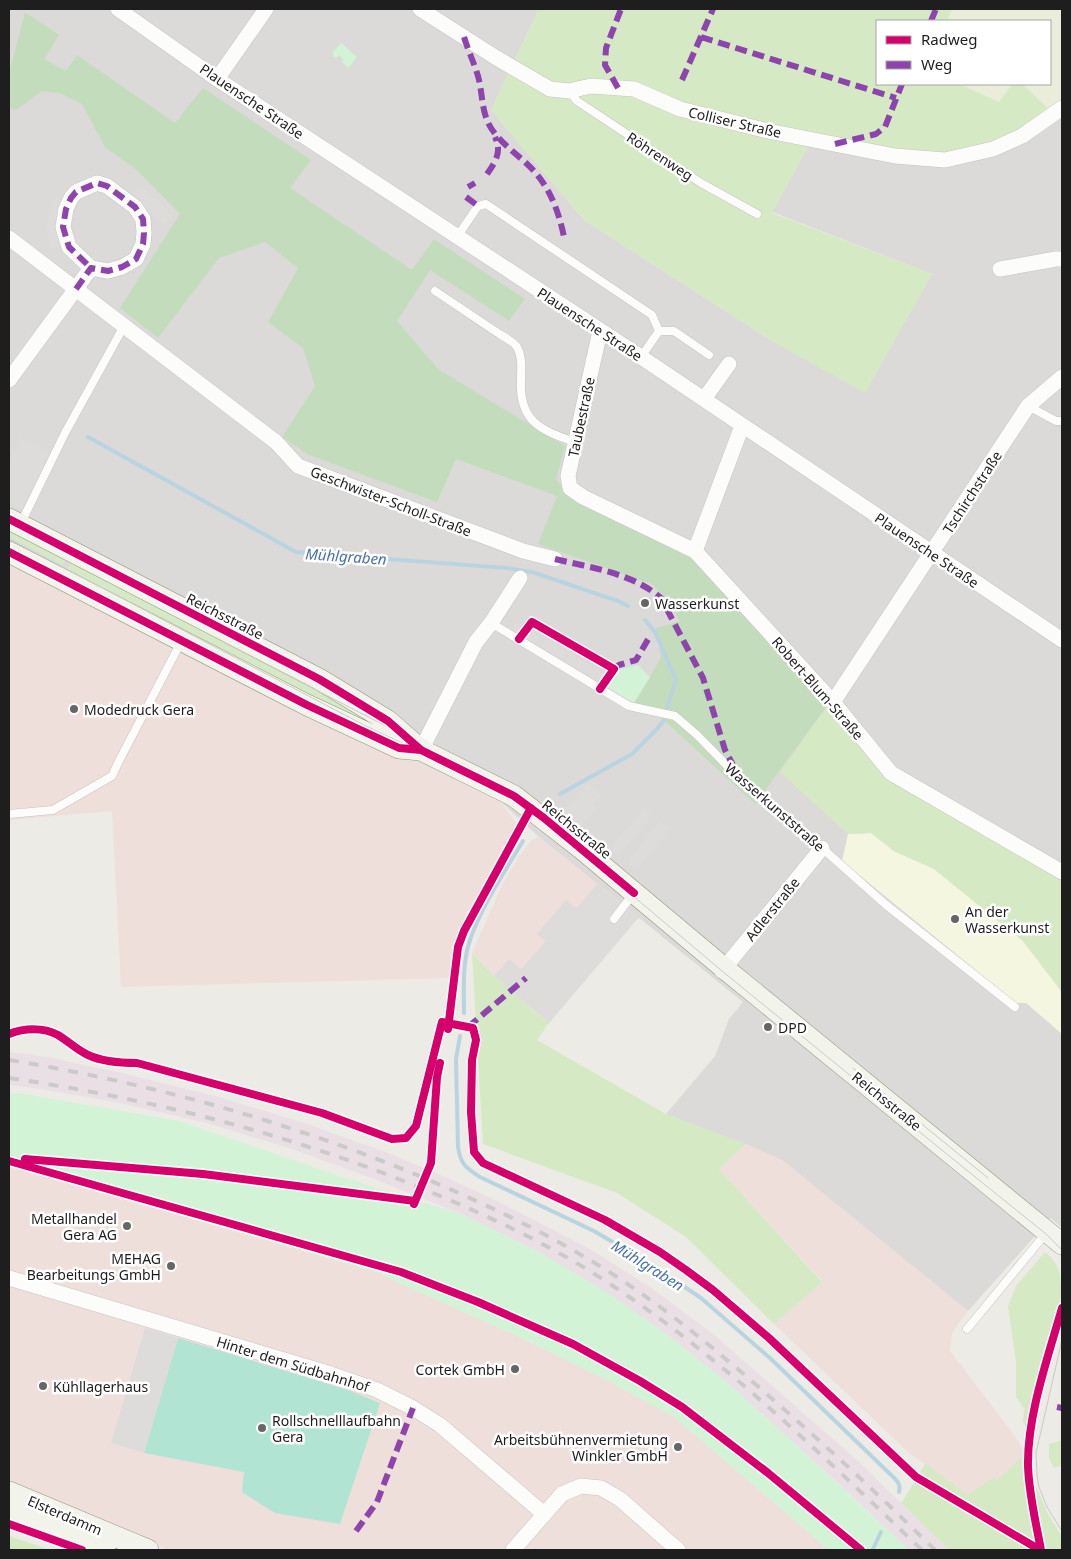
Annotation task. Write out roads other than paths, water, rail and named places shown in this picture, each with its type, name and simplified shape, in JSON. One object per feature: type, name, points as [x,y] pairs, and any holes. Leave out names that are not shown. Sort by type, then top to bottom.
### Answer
[{"type":"main road","name":"Reichsstraße","points":[[14,522],[319,679],[388,721],[421,750]]},
{"type":"main road","name":"Reichsstraße","points":[[9,552],[307,705],[399,748],[421,750],[443,759],[514,796],[544,818],[723,970],[1055,1238]]},
{"type":"main road","name":"Elsterdamm","points":[[9,1492],[88,1520],[148,1550]]},
{"type":"main road","name":"Elsterdamm","points":[[9,1514],[48,1527],[105,1550]]},
{"type":"street","name":"Plauensche Straße","points":[[118,9],[217,79],[704,399],[1062,640]]},
{"type":"street","points":[[217,79],[266,9]]},
{"type":"street","name":"Colliser Straße","points":[[420,9],[495,57],[550,89],[568,91],[591,86],[634,89],[680,109],[768,131],[896,156],[945,160],[993,149],[1022,136],[1062,108]]},
{"type":"street","points":[[97,184],[107,186],[135,207],[143,218],[144,233],[143,244],[136,259],[122,267],[108,271],[91,268],[68,247],[63,227],[66,209],[71,198],[76,192],[97,184]]},
{"type":"street","name":"Geschwister-Scholl-Straße","points":[[9,238],[276,442],[298,466],[523,551],[556,558]]},
{"type":"street","points":[[1000,269],[1062,259]]},
{"type":"street","points":[[9,380],[91,268]]},
{"type":"street","name":"Taubestraße","points":[[583,497],[570,488],[568,476],[600,332]]},
{"type":"street","points":[[704,399],[728,364]]},
{"type":"street","name":"Tschirchstraße","points":[[834,702],[1028,406],[1062,377]]},
{"type":"street","points":[[695,551],[742,426]]},
{"type":"street","name":"Robert-Blum-Straße","points":[[583,497],[695,551],[834,702],[891,773],[1062,872]]},
{"type":"street","points":[[421,750],[476,642],[491,623],[520,578]]},
{"type":"street","name":"Adlerstraße","points":[[723,970],[822,848]]},
{"type":"street","name":"Hinter dem Südbahnhof","points":[[9,1278],[331,1374],[377,1390],[413,1408],[440,1425],[544,1514]]},
{"type":"street","points":[[513,1550],[562,1494],[581,1486],[601,1488],[620,1499],[678,1550]]},
{"type":"lane","name":"Röhrenweg","points":[[568,91],[577,101],[701,183],[757,214]]},
{"type":"lane","points":[[457,237],[478,206],[486,204],[652,315],[659,331]]},
{"type":"lane","points":[[435,291],[515,345],[522,362],[520,391],[522,402],[529,418],[536,425],[576,442]]},
{"type":"lane","points":[[14,522],[124,326]]},
{"type":"lane","points":[[659,331],[674,330],[709,355]]},
{"type":"lane","points":[[640,357],[659,331]]},
{"type":"lane","points":[[1028,406],[1056,422],[1062,421]]},
{"type":"lane","name":"Wasserkunststraße","points":[[491,623],[629,706],[674,716],[697,736],[743,784],[822,848],[885,904],[1016,1007]]},
{"type":"lane","points":[[9,814],[52,810],[112,776],[182,640]]},
{"type":"lane","points":[[614,919],[634,893]]},
{"type":"lane","points":[[967,1329],[1055,1238]]},
{"type":"waterway","name":"Mühlgraben","points":[[88,437],[296,552],[506,568],[532,572],[628,606]]},
{"type":"waterway","name":"Mühlgraben","points":[[645,620],[655,632],[676,680],[667,708]]},
{"type":"waterway","name":"Mühlgraben","points":[[560,794],[632,754],[664,720]]},
{"type":"waterway","name":"Mühlgraben","points":[[464,1013],[465,967],[470,940],[487,902],[523,841]]},
{"type":"waterway","name":"Mühlgraben","points":[[460,1036],[456,1059],[458,1147],[462,1162],[467,1168],[480,1177],[594,1231],[655,1267],[701,1298],[771,1359],[893,1476],[898,1483],[899,1492]]},
{"type":"waterway","name":"Mühlgraben","points":[[873,1549],[881,1532]]},
{"type":"tram line","points":[[9,539],[364,725],[442,762],[512,799],[581,852],[722,971],[1046,1234],[1062,1250]]},
{"type":"tram line","points":[[225,643],[413,740]]},
{"type":"tram line","points":[[447,757],[516,792]]},
{"type":"tram line","points":[[853,1068],[988,1178]]},
{"type":"tram line","points":[[1062,1340],[1036,1453],[1039,1487],[1047,1507],[1062,1531]]},
{"type":"railway","points":[[9,1060],[61,1069],[165,1092],[318,1137],[417,1175],[494,1209],[544,1234],[617,1277],[700,1338],[759,1387],[818,1440],[935,1550]]},
{"type":"railway","points":[[9,1078],[161,1106],[210,1118],[309,1147],[433,1193],[486,1216],[538,1242],[589,1270],[695,1346],[773,1411],[922,1550]]},
{"type":"place","name":"Wasserkunst","points":[[645,603]]},
{"type":"place","name":"Modedruck Gera","points":[[74,709]]},
{"type":"place","name":"An der Wasserkunst","points":[[955,919]]},
{"type":"place","name":"DPD","points":[[768,1027]]},
{"type":"place","name":"Metallhandel Gera AG","points":[[127,1226]]},
{"type":"place","name":"MEHAG Bearbeitungs GmbH","points":[[171,1266]]},
{"type":"place","name":"Cortek GmbH","points":[[515,1369]]},
{"type":"place","name":"Kühllagerhaus","points":[[43,1386]]},
{"type":"place","name":"Rollschnelllaufbahn Gera","points":[[262,1428]]},
{"type":"place","name":"Arbeitsbühnenvermietung Winkler GmbH","points":[[678,1447]]}]
